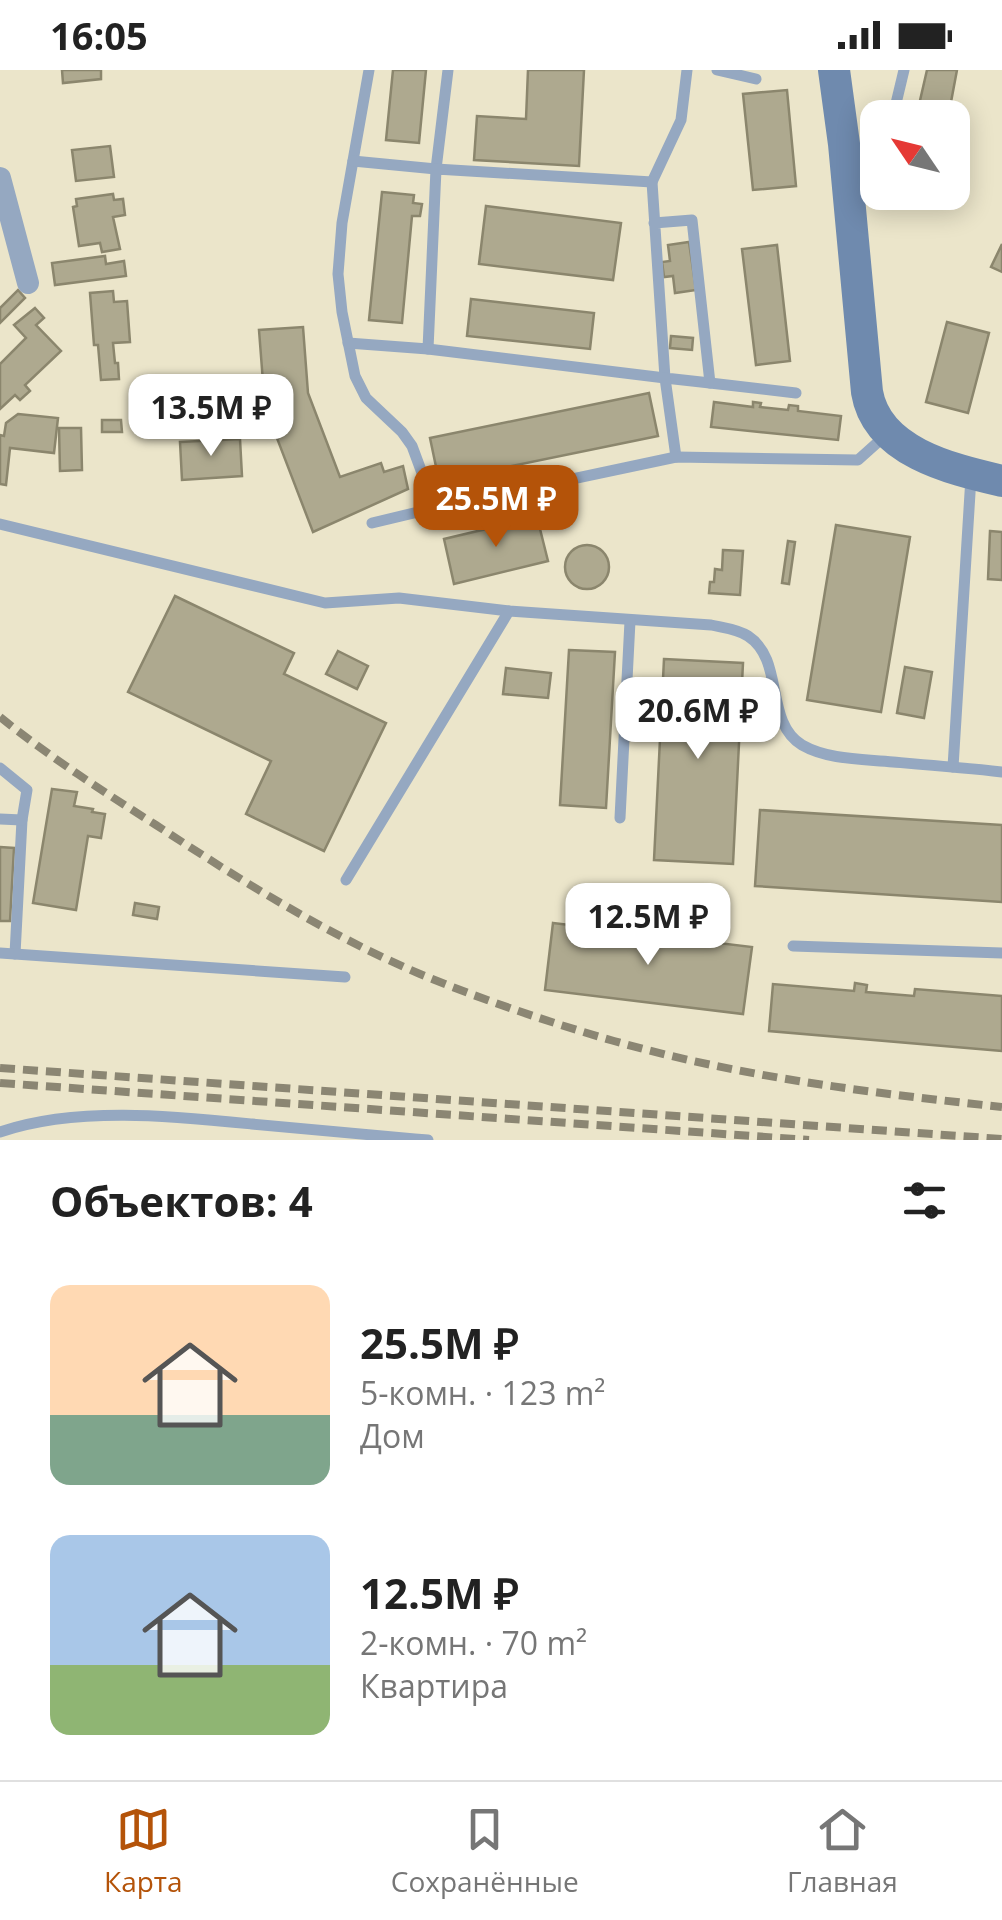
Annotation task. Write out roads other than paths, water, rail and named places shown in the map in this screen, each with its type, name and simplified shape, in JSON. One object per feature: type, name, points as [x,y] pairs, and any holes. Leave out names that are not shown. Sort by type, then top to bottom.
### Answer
[{"type":"street","points":[[834,70],[869,404],[887,434],[923,455],[987,478]]},
{"type":"street","points":[[0,178],[9,250],[28,283]]},
{"type":"lane","points":[[369,70],[342,223],[338,274],[342,312],[355,376],[366,398],[412,446],[435,508]]},
{"type":"lane","points":[[428,349],[436,168],[448,70]]},
{"type":"lane","points":[[676,457],[665,378],[652,182],[681,120],[687,70]]},
{"type":"lane","points":[[718,70],[756,80]]},
{"type":"lane","points":[[897,100],[904,70]]},
{"type":"lane","points":[[352,161],[652,182]]},
{"type":"lane","points":[[654,223],[692,220],[710,383]]},
{"type":"lane","points":[[348,343],[796,393]]},
{"type":"lane","points":[[372,524],[676,457],[858,460],[887,434]]},
{"type":"lane","points":[[953,767],[987,478]]},
{"type":"lane","points":[[0,524],[326,603],[399,598],[736,630],[760,646],[780,716],[802,745],[833,756],[1002,772]]},
{"type":"lane","points":[[346,880],[509,611]]},
{"type":"lane","points":[[620,818],[630,620]]},
{"type":"lane","points":[[0,768],[26,790],[15,954]]},
{"type":"lane","points":[[0,819],[22,820]]},
{"type":"lane","points":[[793,946],[1002,954]]},
{"type":"lane","points":[[0,953],[345,977]]},
{"type":"lane","points":[[0,1132],[21,1125],[101,1116],[176,1116],[428,1140]]},
{"type":"railway","points":[[0,717],[96,786],[252,886],[352,942],[444,984],[589,1034],[710,1065],[855,1089],[1002,1107]]},
{"type":"railway","points":[[0,1068],[1002,1139]]},
{"type":"railway","points":[[0,1083],[809,1140]]}]
